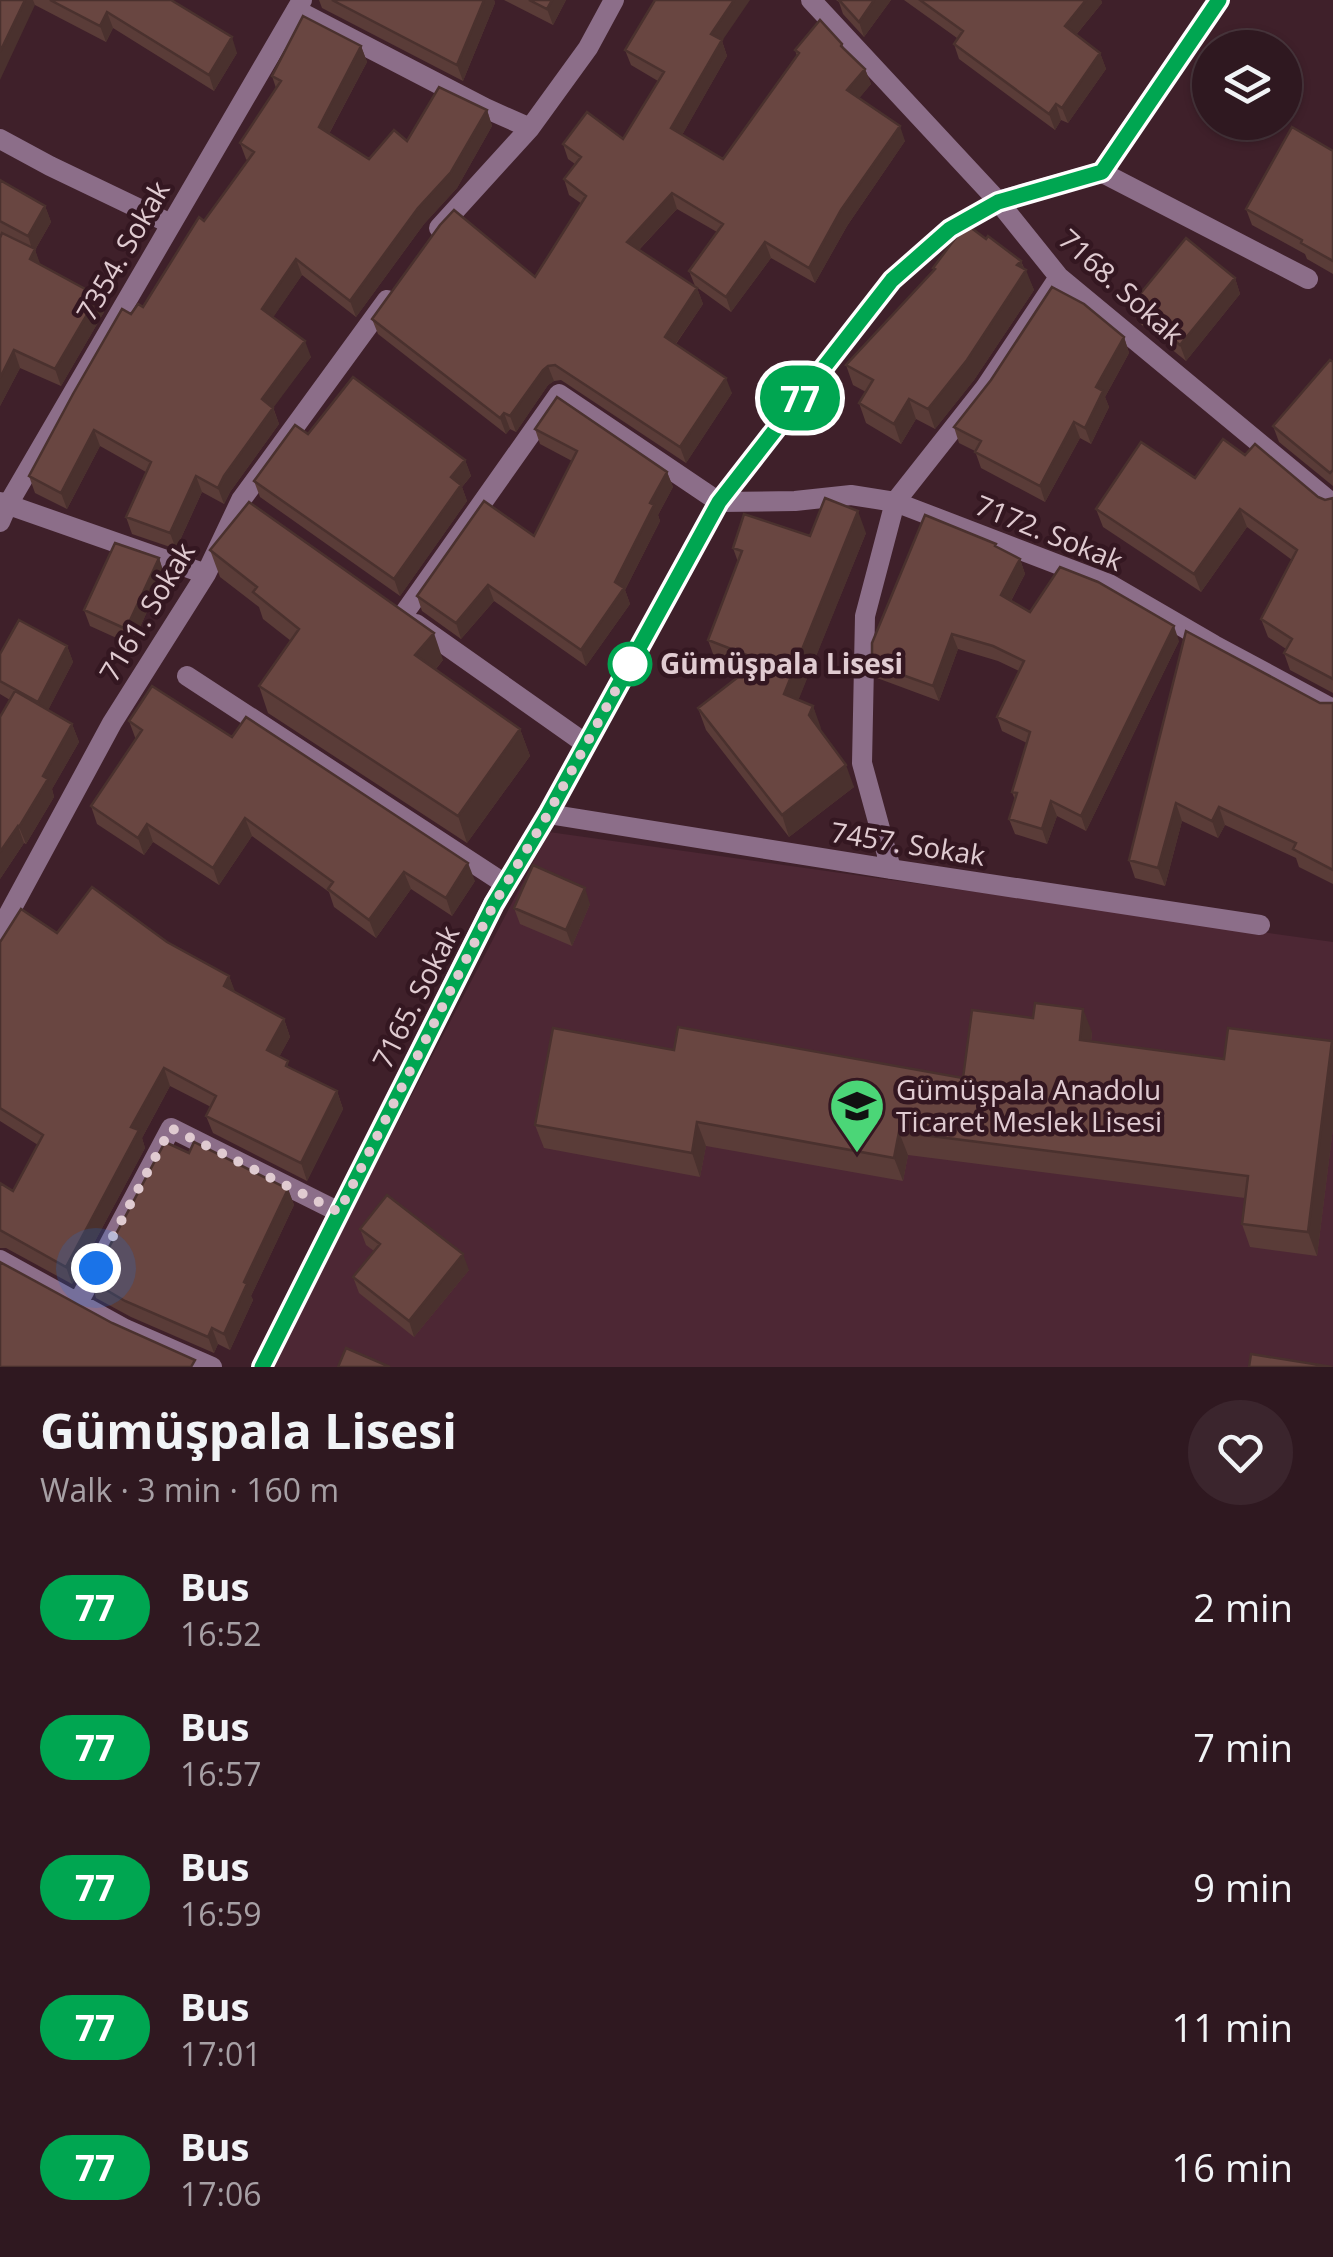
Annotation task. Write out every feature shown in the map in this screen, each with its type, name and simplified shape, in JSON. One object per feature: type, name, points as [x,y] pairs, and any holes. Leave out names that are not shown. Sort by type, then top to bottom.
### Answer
[{"type":"street","points":[[424,248],[530,128],[588,48],[614,0]]},
{"type":"street","name":"7168. Sokak","points":[[811,0],[998,202],[1059,276],[1333,504]]},
{"type":"street","points":[[1219,0],[1102,172],[1308,278]]},
{"type":"street","name":"7354. Sokak","points":[[2,510],[299,5],[485,108],[530,128]]},
{"type":"street","points":[[0,139],[171,224]]},
{"type":"street","name":"7165. Sokak","points":[[262,1367],[505,884],[548,814],[719,502],[892,280],[950,229],[998,202],[1102,172]]},
{"type":"street","points":[[890,869],[862,764],[865,616],[895,502],[985,388],[1059,276]]},
{"type":"street","name":"7161. Sokak","points":[[0,930],[112,723],[249,506],[401,280]]},
{"type":"street","points":[[586,744],[395,609],[559,394],[719,502]]},
{"type":"street","name":"7172. Sokak","points":[[719,502],[795,501],[851,495],[895,502],[1108,584],[1333,709]]},
{"type":"street","points":[[2,510],[206,574]]},
{"type":"street","points":[[187,676],[505,884]]},
{"type":"street","name":"7457. Sokak","points":[[548,814],[1260,925]]},
{"type":"street","points":[[78,1302],[171,1128],[339,1212]]},
{"type":"street","points":[[0,1260],[124,1329],[212,1367]]},
{"type":"shaded area","name":"Gümüşpala Anadolu Ticaret Meslek Lisesi","points":[[549,832],[1333,942],[1333,1367],[270,1367]]},
{"type":"building","points":[[0,0],[25,0],[0,52]]},
{"type":"building","points":[[50,0],[171,0],[232,37],[209,75],[107,12],[100,26]]},
{"type":"building","points":[[332,0],[484,0],[457,65]]},
{"type":"building","points":[[529,0],[552,0],[547,9]]},
{"type":"building","points":[[655,0],[734,0],[711,34],[722,40],[671,128],[723,159],[799,53],[795,50],[820,20],[865,69],[847,90],[900,126],[841,210],[809,268],[765,242],[726,297],[689,271],[723,224],[672,193],[627,242],[697,288],[665,337],[726,378],[680,447],[555,365],[543,370],[510,416],[504,413],[500,418],[372,319],[454,210],[535,277],[586,196],[564,179],[581,157],[563,144],[587,112],[623,139],[664,72],[625,50]]},
{"type":"building","points":[[839,0],[874,0],[859,22]]},
{"type":"building","points":[[920,0],[1086,0],[1065,26],[1100,53],[1062,108],[1056,104],[1049,114],[954,44],[963,31]]},
{"type":"building","points":[[303,16],[361,46],[319,127],[369,159],[394,130],[407,141],[439,87],[487,110],[451,172],[418,208],[350,301],[296,259],[262,309],[305,341],[262,399],[273,408],[218,488],[196,476],[170,533],[126,517],[151,462],[94,430],[61,493],[29,476],[122,309],[131,314],[138,304],[143,307],[199,217],[204,221],[254,152],[240,143],[281,81],[272,76]]},
{"type":"building","points":[[1302,133],[1333,151],[1333,261],[1246,209],[1285,140],[1302,140]]},
{"type":"building","points":[[0,180],[45,206],[28,236],[0,221]]},
{"type":"building","points":[[966,224],[1021,261],[1017,265],[1026,270],[967,360],[928,409],[909,399],[894,424],[859,403],[873,380],[846,365],[935,269]]},
{"type":"building","points":[[2,233],[35,249],[30,259],[98,296],[55,369],[14,350],[0,378]]},
{"type":"building","points":[[1186,238],[1235,278],[1180,345],[1131,305]]},
{"type":"building","points":[[1052,287],[1084,304],[1124,337],[1096,387],[1103,391],[1085,428],[1074,422],[1040,486],[975,452],[981,441],[954,427],[991,380]]},
{"type":"building","points":[[1330,360],[1333,470],[1330,473],[1273,426]]},
{"type":"building","points":[[353,377],[465,460],[451,477],[461,485],[394,579],[254,481],[295,425],[308,434]]},
{"type":"building","points":[[557,397],[667,472],[615,582],[624,588],[581,650],[488,585],[456,623],[417,596],[484,501],[534,536],[577,451],[535,429]]},
{"type":"building","points":[[1223,439],[1245,455],[1255,444],[1318,497],[1333,498],[1333,679],[1284,653],[1292,639],[1261,619],[1297,550],[1240,509],[1194,574],[1096,509],[1141,442],[1195,478]]},
{"type":"building","points":[[825,498],[858,511],[784,694],[813,706],[809,715],[846,765],[782,815],[698,708],[760,660],[708,640],[742,551],[733,548],[744,514],[810,536]]},
{"type":"building","points":[[249,502],[434,633],[415,655],[520,729],[458,816],[259,686],[299,629],[253,592],[257,587],[210,550]]},
{"type":"building","points":[[925,515],[996,544],[1020,559],[1001,595],[1030,612],[1060,567],[1098,582],[1174,626],[1081,816],[1051,801],[1042,829],[1009,819],[1017,793],[1012,792],[1030,732],[997,717],[1024,661],[993,646],[952,634],[933,686],[872,664],[872,643]]},
{"type":"building","points":[[115,543],[159,558],[126,629],[84,610]]},
{"type":"building","points":[[19,620],[67,646],[38,702],[0,681],[0,654]]},
{"type":"building","points":[[1186,631],[1320,703],[1333,703],[1333,870],[1293,849],[1296,843],[1219,807],[1212,821],[1176,803],[1158,868],[1129,860]]},
{"type":"building","points":[[152,686],[232,737],[246,717],[468,863],[446,898],[404,872],[369,920],[328,889],[333,882],[245,818],[213,868],[147,824],[138,838],[91,806],[142,730],[129,721]]},
{"type":"building","points":[[15,691],[72,724],[43,776],[48,779],[0,852],[0,717]]},
{"type":"building","points":[[533,865],[585,888],[566,930],[514,908]]},
{"type":"building","points":[[92,887],[167,942],[229,976],[224,986],[284,1019],[267,1050],[288,1061],[286,1066],[337,1091],[301,1163],[206,1116],[216,1096],[164,1068],[131,1127],[139,1130],[66,1267],[0,1230],[0,1183],[13,1191],[43,1135],[0,1108],[0,942],[21,909],[57,933]]},
{"type":"building","points":[[1035,1003],[1083,1009],[1080,1040],[1224,1059],[1228,1028],[1332,1041],[1308,1232],[1242,1224],[1248,1176],[899,1132],[894,1158],[697,1122],[692,1153],[535,1125],[553,1028],[674,1050],[678,1027],[963,1078],[972,1010],[1033,1018]]},
{"type":"building","points":[[165,1142],[189,1153],[194,1142],[288,1189],[224,1334],[212,1328],[208,1337],[125,1301],[91,1281]]},
{"type":"building","points":[[387,1195],[463,1254],[409,1321],[353,1277],[380,1244],[360,1229]]},
{"type":"building","points":[[0,1262],[112,1323],[195,1360],[191,1367],[0,1367]]},
{"type":"building","points":[[346,1348],[390,1367],[338,1367]]},
{"type":"building","points":[[1251,1354],[1332,1367],[1249,1367]]},
{"type":"bus line","name":"77","points":[[262,1367],[494,904],[548,814],[719,502],[892,280],[950,229],[998,202],[1102,172],[1219,0]]},
{"type":"place","name":"Gümüşpala Lisesi","points":[[630,664]]},
{"type":"place","name":"Gümüşpala Anadolu Ticaret Meslek Lisesi","points":[[857,1155]]},
{"type":"route","points":[[96,1268],[171,1128],[339,1212],[494,904],[630,664]]}]
